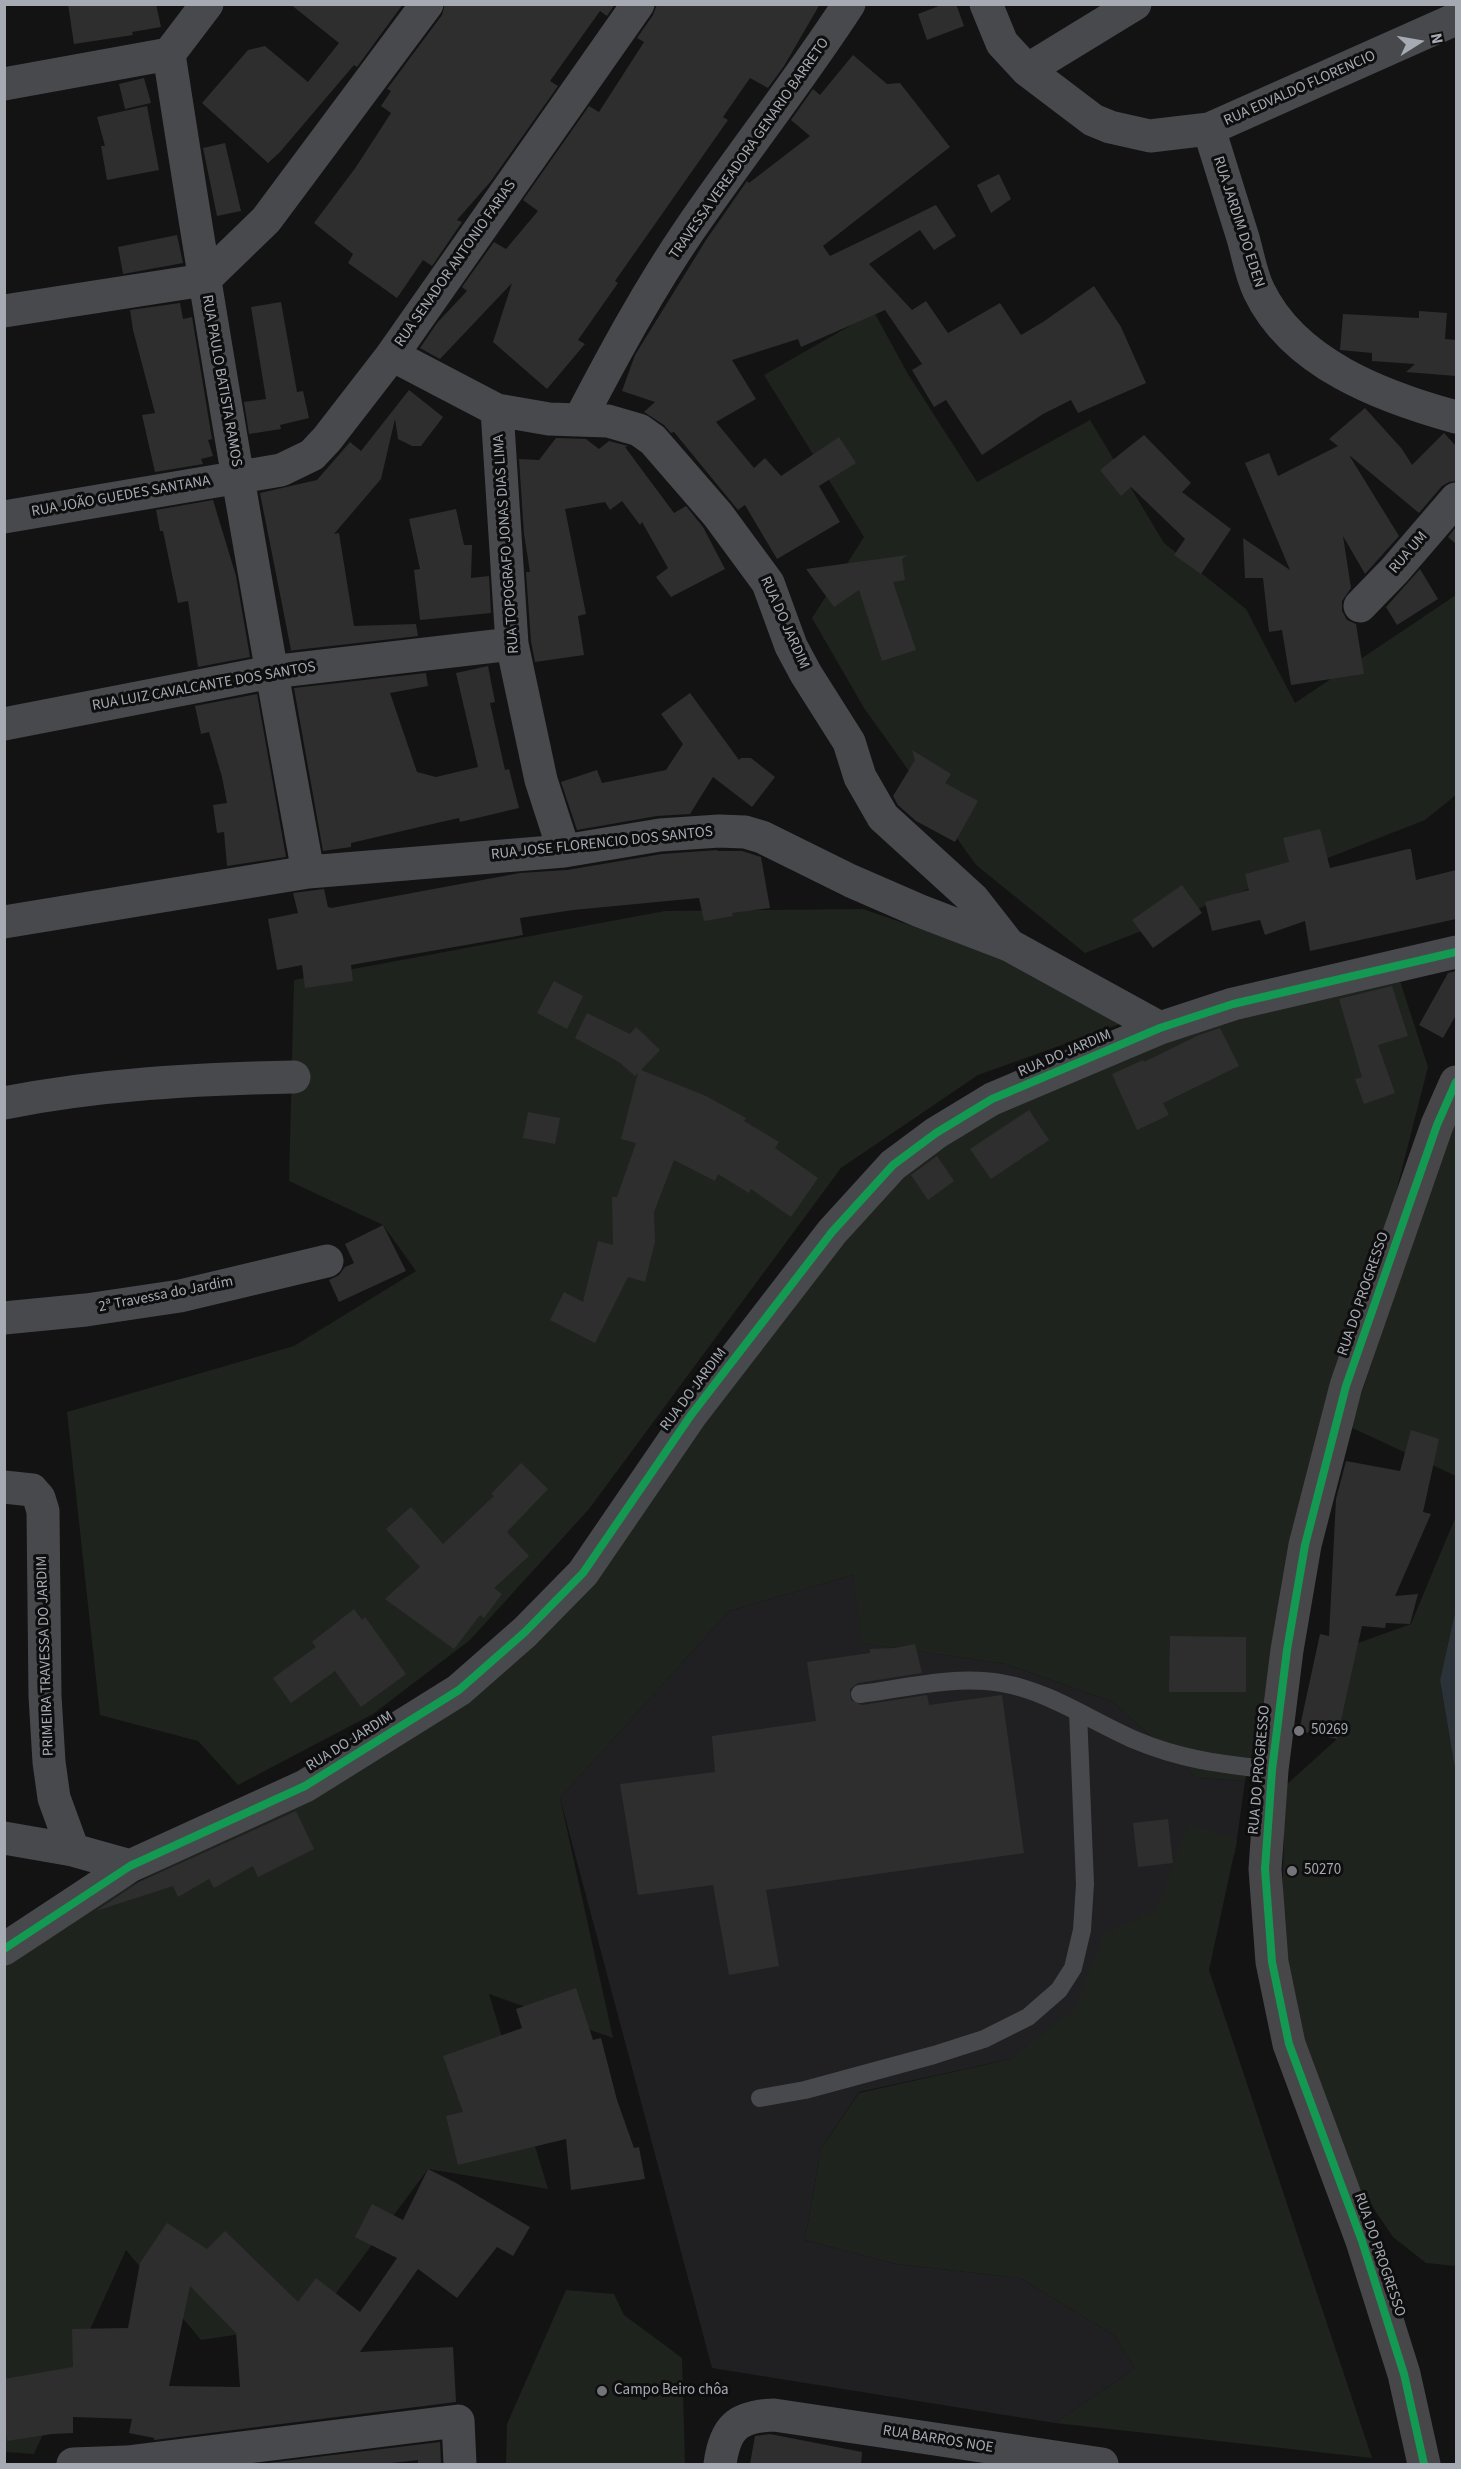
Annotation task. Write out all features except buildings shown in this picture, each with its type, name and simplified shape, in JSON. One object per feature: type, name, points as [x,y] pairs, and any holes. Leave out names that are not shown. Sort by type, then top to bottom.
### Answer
[{"type":"street","points":[[4,84],[169,54],[207,4]]},
{"type":"street","points":[[4,311],[204,280],[266,220],[428,4]]},
{"type":"street","name":"RUA SENADOR ANTONIO FARIAS","points":[[238,476],[280,470],[312,455],[327,439],[392,355],[638,4]]},
{"type":"street","name":"TRAVESSA VEREADORA GENARIO BARRETO","points":[[580,419],[621,342],[689,230],[822,46],[849,4]]},
{"type":"street","points":[[986,4],[1002,43],[1027,70],[1093,120],[1110,127],[1150,136],[1209,129]]},
{"type":"street","points":[[1027,70],[1135,4]]},
{"type":"street","name":"RUA EDVALDO FLORENCIO","points":[[1209,129],[1456,19]]},
{"type":"street","name":"RUA PAULO BATISTA RAMOS","points":[[169,54],[204,280],[271,672],[308,872]]},
{"type":"street","name":"RUA JARDIM DO EDEN","points":[[1209,129],[1258,290],[1279,324],[1304,349],[1345,375],[1405,403],[1456,417]]},
{"type":"street","name":"RUA DO JARDIM","points":[[392,355],[497,410],[549,419],[608,421],[639,430],[653,440],[718,515],[768,583],[791,646],[849,742],[860,777],[883,817],[973,899],[1009,945]]},
{"type":"street","name":"RUA TOPOGRAFO JONAS DIAS LIMA","points":[[497,410],[512,644],[538,770],[564,851]]},
{"type":"street","name":"RUA JOÃO GUEDES SANTANA","points":[[4,517],[238,476]]},
{"type":"street","name":"RUA UM","points":[[1360,606],[1394,571],[1456,499]]},
{"type":"street","name":"RUA LUIZ CAVALCANTE DOS SANTOS","points":[[4,724],[271,672],[512,644]]},
{"type":"street","name":"RUA JOSE FLORENCIO DOS SANTOS","points":[[4,922],[308,872],[564,851],[660,836],[719,831],[744,832],[762,837],[910,907],[1009,945],[1160,1028]]},
{"type":"street","name":"RUA DO JARDIM","points":[[4,1949],[130,1866],[305,1786],[459,1690],[525,1632],[583,1573],[691,1415],[832,1232],[893,1165],[936,1133],[992,1099],[1160,1028],[1233,1004],[1456,952]]},
{"type":"street","points":[[4,1103],[141,1083],[294,1077]]},
{"type":"street","name":"RUA DO PROGRESSO","points":[[1424,2464],[1404,2373],[1362,2241],[1289,2044],[1272,1962],[1265,1869],[1272,1770],[1287,1650],[1305,1545],[1346,1386],[1437,1125],[1456,1082]]},
{"type":"street","name":"2ª Travessa do Jardim","points":[[4,1318],[86,1310],[180,1296],[327,1261]]},
{"type":"street","name":"PRIMEIRA TRAVESSA DO JARDIM","points":[[4,1487],[32,1490],[39,1498],[43,1511],[45,1696],[49,1762],[54,1798],[73,1850]]},
{"type":"street","points":[[4,1838],[73,1850],[130,1866]]},
{"type":"street","name":"RUA BARROS NOE","points":[[720,2464],[731,2429],[748,2417],[774,2415],[1102,2464]]},
{"type":"street","points":[[72,2464],[128,2463],[458,2421],[460,2464]]},
{"type":"lane","points":[[860,1694],[975,1679],[1003,1683],[1037,1693],[1135,1740],[1189,1759],[1272,1770]]},
{"type":"lane","points":[[760,2098],[838,2081],[984,2039],[1028,2017],[1059,1990],[1073,1968],[1082,1930],[1085,1884],[1078,1712]]},
{"type":"shaded area","points":[[874,312],[908,374],[977,482],[1090,420],[1164,543],[1246,609],[1295,703],[1456,595],[1456,795],[1425,820],[1085,953],[976,865],[864,708],[812,618],[864,537],[764,375]]},
{"type":"shaded area","points":[[863,909],[1007,959],[1123,1023],[978,1075],[841,1168],[589,1509],[470,1640],[373,1714],[238,1785],[198,1741],[100,1715],[67,1412],[294,1346],[416,1271],[383,1225],[289,1181],[294,980],[665,911]]},
{"type":"shaded area","points":[[1398,975],[1428,1067],[1245,1781],[1197,1778],[1113,1702],[1006,1664],[862,1643],[853,1575],[729,1611],[560,1798],[613,2038],[489,1994],[548,2189],[428,2169],[314,2323],[201,2340],[126,2250],[34,2454],[5,2452],[5,1964],[90,1906],[312,1793],[473,1692],[838,1243],[894,1182],[1015,1098],[1237,1012]]},
{"type":"shaded area","points":[[1456,1113],[1456,1476],[1350,1427]]},
{"type":"shaded area","points":[[1456,1516],[1456,1608],[1440,1680],[1456,1775],[1456,2266],[1426,2263],[1393,2237],[1355,2181],[1304,2044],[1281,1961],[1285,1786],[1337,1739],[1358,1643],[1411,1624]]},
{"type":"shaded area","points":[[853,1575],[863,1643],[1006,1664],[1113,1702],[1197,1778],[1245,1781],[1235,1853],[1200,1909],[1107,2010],[1011,2059],[859,2092],[821,2149],[805,2240],[896,2264],[1020,2278],[1114,2335],[1135,2369],[1055,2423],[712,2368],[560,1798],[729,1611]]},
{"type":"shaded area","points":[[1456,1608],[1456,1775],[1440,1680]]},
{"type":"shaded area","points":[[1188,1824],[1237,1840],[1209,1970],[1372,2458],[1055,2423],[1135,2369],[1114,2335],[1020,2278],[896,2264],[805,2240],[821,2149],[859,2093],[1011,2059],[1074,2009],[1104,1934],[1156,1910]]},
{"type":"shaded area","name":"Campo Beiro chôa","points":[[566,2290],[614,2294],[624,2315],[682,2358],[685,2464],[506,2464],[507,2424]]},
{"type":"cycle path","points":[[4,1949],[130,1866],[305,1786],[459,1690],[525,1632],[583,1573],[691,1415],[832,1232],[893,1165],[936,1133],[992,1099],[1160,1028],[1233,1004],[1456,952]]},
{"type":"cycle path","points":[[1424,2464],[1404,2374],[1362,2241],[1289,2044],[1272,1962],[1265,1869],[1272,1770],[1287,1650],[1305,1545],[1346,1386],[1437,1125],[1456,1082]]},
{"type":"place","name":"50269","points":[[1299,1731]]},
{"type":"place","name":"50270","points":[[1292,1871]]},
{"type":"place","name":"Campo Beiro chôa","points":[[602,2391]]}]
